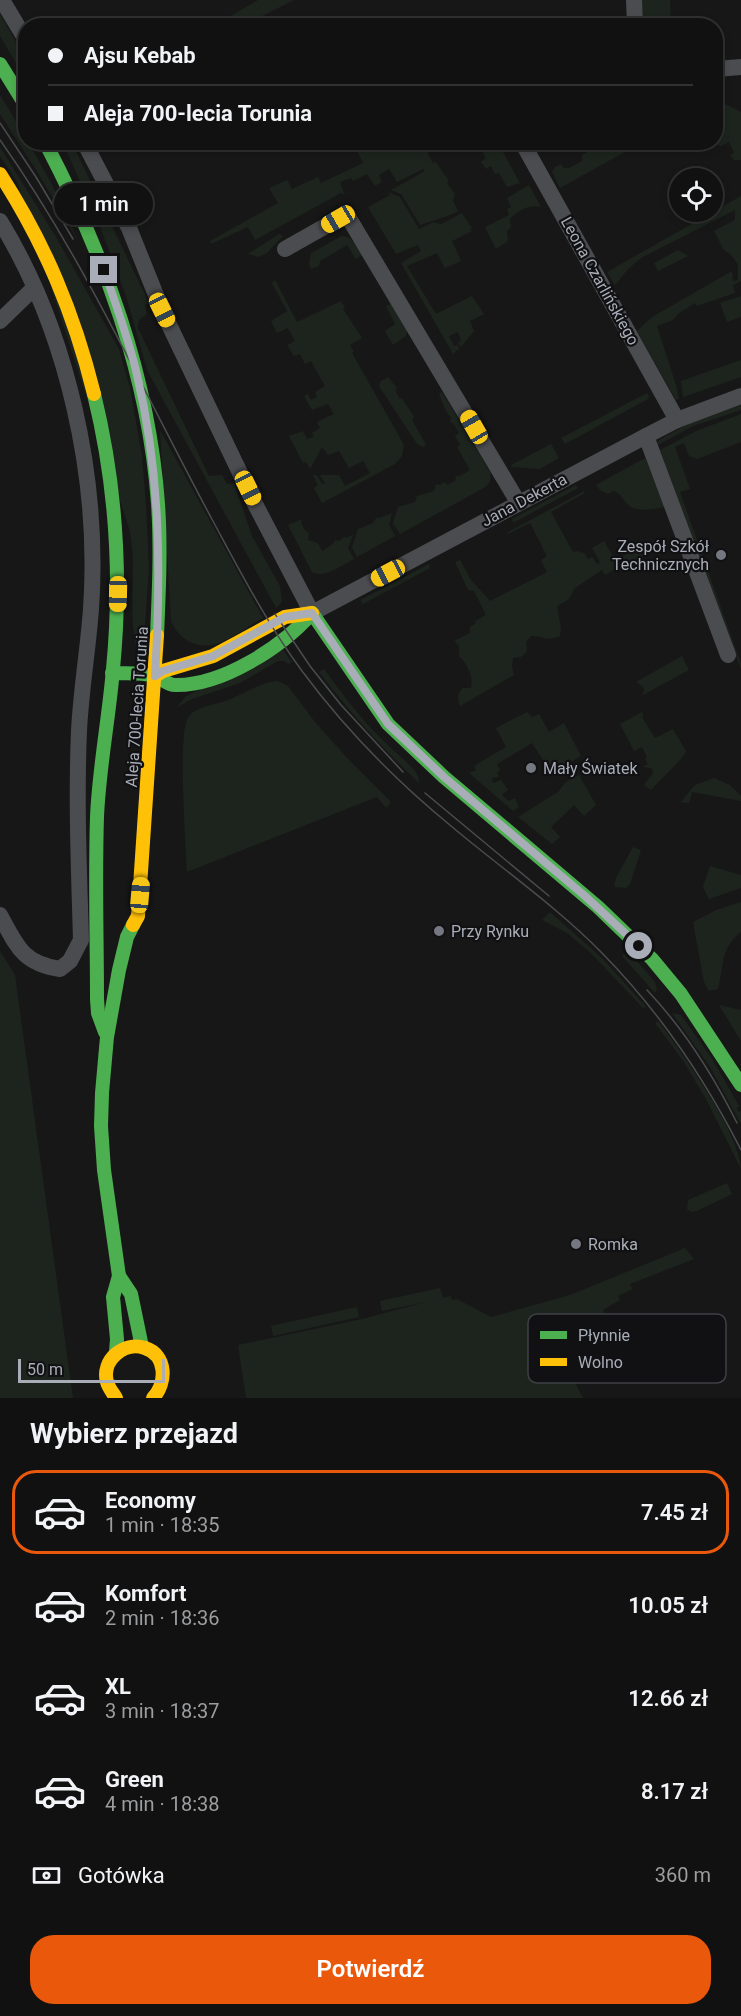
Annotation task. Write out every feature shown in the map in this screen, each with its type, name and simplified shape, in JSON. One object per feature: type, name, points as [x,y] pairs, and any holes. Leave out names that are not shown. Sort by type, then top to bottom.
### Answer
[{"type":"main road","points":[[0,64],[18,93]]},
{"type":"main road","name":"Aleja 700-lecia Torunia","points":[[49,150],[76,200],[124,329],[137,376],[155,475],[158,508],[159,598],[153,733],[138,916],[127,937],[123,952],[106,1037],[101,1126],[104,1170],[119,1276],[113,1297],[116,1352]]},
{"type":"main road","name":"Aleja 700-lecia Torunia","points":[[0,174],[32,227],[75,322],[99,414],[108,461],[118,545],[117,608],[97,839],[97,999],[98,1013],[106,1037]]},
{"type":"main road","points":[[312,613],[388,724],[444,777],[598,907],[652,959],[681,994],[741,1085]]},
{"type":"main road","name":"Jana Dekerta","points":[[155,676],[163,671],[213,656],[285,617],[312,613]]},
{"type":"main road","name":"Jana Dekerta","points":[[112,673],[155,676],[164,683],[172,685],[188,684],[230,672],[290,636],[312,613]]},
{"type":"main road","name":"Aleja 700-lecia Torunia","points":[[119,1276],[131,1294],[142,1347]]},
{"type":"main road","points":[[116,1398],[106,1384],[105,1375],[110,1359],[116,1352],[133,1346],[142,1347],[154,1353],[162,1366],[163,1382],[153,1398]]},
{"type":"street","points":[[2,0],[18,27]]},
{"type":"street","points":[[634,0],[635,18]]},
{"type":"street","points":[[723,68],[741,67]]},
{"type":"street","points":[[88,150],[129,228],[162,310],[250,493],[312,613]]},
{"type":"street","name":"Leona Czarlińskiego","points":[[526,150],[677,420]]},
{"type":"street","points":[[285,249],[338,219],[350,220],[359,231],[518,502]]},
{"type":"street","points":[[0,221],[20,255],[58,354],[84,459],[90,512],[91,588],[79,729],[81,940],[70,961],[60,969],[43,966],[27,958],[17,946],[0,915]]},
{"type":"street","points":[[0,321],[34,288]]},
{"type":"street","name":"Jana Dekerta","points":[[312,613],[518,502],[677,420],[741,396]]},
{"type":"street","points":[[646,436],[728,655]]},
{"type":"shaded area","points":[[258,0],[294,0],[258,18],[227,18]]},
{"type":"shaded area","points":[[640,0],[670,0],[671,18],[641,18]]},
{"type":"shaded area","points":[[0,14],[18,46],[18,66],[0,36]]},
{"type":"shaded area","points":[[0,95],[18,125],[18,142],[0,114]]},
{"type":"shaded area","points":[[723,103],[741,112],[741,160],[734,160],[730,155],[734,153],[729,142],[723,145]]},
{"type":"shaded area","points":[[0,147],[56,237],[119,349],[130,388],[142,456],[146,504],[149,567],[143,657],[139,655],[133,625],[133,560],[129,528],[17,182],[0,156]]},
{"type":"shaded area","points":[[23,150],[33,150],[58,196],[78,241]]},
{"type":"shaded area","points":[[66,150],[75,150],[149,303],[145,305],[147,314],[139,320],[138,328],[209,476],[222,475],[227,484],[234,483],[252,536],[280,586],[282,602],[276,608],[147,370],[127,299],[99,224]]},
{"type":"shaded area","points":[[356,150],[429,150],[428,154],[433,163],[436,162],[449,181],[447,183],[455,194],[453,201],[458,211],[420,225],[401,194],[391,190],[425,171],[423,169],[397,182],[389,169],[379,175],[382,182],[375,186],[367,174],[353,181],[351,178],[340,182],[345,195],[341,193],[255,240],[248,227],[211,244],[210,241],[278,203],[269,188],[287,180],[292,189],[318,177],[321,183],[363,163]]},
{"type":"shaded area","points":[[486,150],[502,150],[520,183],[507,187],[499,173],[495,174],[491,166],[486,169],[481,162],[486,158],[483,153]]},
{"type":"shaded area","points":[[591,150],[628,150],[560,188],[552,172],[555,167],[561,164],[564,168],[569,168],[582,161],[582,155]]},
{"type":"shaded area","points":[[529,185],[541,207],[528,207],[513,216],[510,219],[511,227],[507,231],[508,241],[496,249],[485,227],[509,215],[507,209],[511,207],[507,198]]},
{"type":"shaded area","points":[[388,192],[400,197],[419,229],[434,222],[441,224],[462,213],[472,228],[470,229],[472,231],[452,241],[461,261],[445,268],[437,253],[407,266],[436,314],[472,296],[484,314],[470,321],[474,331],[461,347],[458,343],[461,341],[458,332],[449,336],[454,346],[458,345],[459,349],[453,354],[401,263],[421,251],[418,245],[396,254],[368,207],[390,195]]},
{"type":"shaded area","points":[[741,196],[741,281],[733,285],[735,293],[697,306],[695,303],[679,313],[673,320],[657,326],[676,385],[679,399],[676,400],[637,331],[652,317],[732,271],[733,281],[738,280],[738,264],[724,250],[714,231],[735,220],[735,210],[723,216],[723,206]]},
{"type":"shaded area","points":[[695,222],[712,222],[641,258],[615,285],[607,272]]},
{"type":"shaded area","points":[[279,234],[283,236],[267,253],[259,257],[248,254]]},
{"type":"shaded area","points":[[342,236],[352,240],[362,255],[356,259],[347,245],[320,261],[319,266],[311,269],[309,264],[311,253]]},
{"type":"shaded area","points":[[678,250],[688,256],[658,271],[654,263]]},
{"type":"shaded area","points":[[275,280],[297,322],[341,301],[345,308],[343,309],[362,338],[350,345],[354,352],[352,353],[404,445],[402,456],[395,464],[322,503],[314,488],[318,485],[313,475],[317,475],[322,484],[325,483],[320,475],[339,475],[345,486],[370,473],[363,461],[349,468],[339,451],[328,455],[322,447],[310,469],[306,462],[303,463],[289,436],[303,431],[307,439],[314,437],[312,433],[320,428],[317,422],[334,414],[328,404],[312,410],[304,396],[308,394],[311,400],[317,397],[315,392],[325,386],[311,361],[305,364],[300,354],[294,356],[287,345],[295,341],[288,328],[277,333],[271,321],[287,311],[272,283]]},
{"type":"shaded area","points":[[741,296],[741,317],[727,322],[720,303]]},
{"type":"shaded area","points":[[391,304],[407,331],[406,336],[393,345],[385,331],[395,324],[386,306]]},
{"type":"shaded area","points":[[741,360],[741,377],[683,397],[681,381]]},
{"type":"shaded area","points":[[388,377],[397,388],[395,390],[400,399],[402,398],[414,417],[412,420],[426,445],[423,447],[417,444],[379,386],[381,381]]},
{"type":"shaded area","points":[[442,392],[490,472],[490,480],[482,489],[400,534],[393,523],[398,507],[415,502],[417,496],[434,491],[436,484],[445,482],[447,485],[455,481],[456,476],[470,470],[457,447],[460,445],[455,436],[459,433],[454,424],[450,422],[451,418],[439,394]]},
{"type":"shaded area","points":[[647,393],[648,399],[565,444],[561,438]]},
{"type":"shaded area","points":[[741,405],[741,410],[693,426],[657,444],[659,440],[691,422]]},
{"type":"shaded area","points":[[741,414],[741,442],[697,459],[689,456],[684,443],[675,447],[690,489],[680,492],[741,669],[660,450],[696,431]]},
{"type":"shaded area","points":[[160,430],[263,618],[216,644],[201,645],[188,641],[178,632],[171,620]]},
{"type":"shaded area","points":[[551,444],[559,458],[540,469],[512,467],[511,465]]},
{"type":"shaded area","points":[[645,458],[665,507],[648,510],[635,509],[616,492],[608,494],[596,485]]},
{"type":"shaded area","points":[[576,485],[578,488],[513,523],[512,519]]},
{"type":"shaded area","points":[[584,491],[585,493],[551,512],[573,552],[584,553],[588,559],[592,557],[597,564],[600,562],[592,548],[604,541],[615,560],[646,543],[654,541],[658,546],[628,566],[626,563],[605,575],[602,570],[575,588],[568,600],[557,606],[560,636],[548,639],[531,636],[526,642],[527,652],[521,657],[513,658],[514,675],[460,706],[459,694],[463,688],[471,688],[472,679],[459,656],[459,646],[454,641],[470,633],[470,627],[476,623],[475,621],[486,615],[474,591],[468,590],[455,562],[460,560],[471,580],[490,601],[547,572],[541,560],[547,556],[530,523],[508,534],[508,532]]},
{"type":"shaded area","points":[[392,513],[389,525],[395,536],[357,557],[352,547],[358,529],[373,523],[376,518]]},
{"type":"shaded area","points":[[302,519],[301,523],[309,533],[308,540],[318,543],[322,551],[335,540],[339,541],[353,535],[348,548],[354,559],[328,573],[312,572],[288,525]]},
{"type":"shaded area","points":[[429,564],[430,568],[363,604],[360,600]]},
{"type":"shaded area","points":[[283,650],[292,662],[289,664],[278,661],[240,683],[192,699],[176,708],[186,696]]},
{"type":"shaded area","points":[[682,656],[689,670],[641,696],[644,691],[643,687],[636,682]]},
{"type":"shaded area","points":[[324,669],[369,726],[413,768],[419,783],[342,701],[319,672]]},
{"type":"shaded area","points":[[278,681],[288,686],[315,722],[391,802],[386,808],[377,797],[187,872],[183,742],[185,725],[189,716],[260,685]]},
{"type":"shaded area","points":[[527,712],[532,717],[539,714],[549,732],[564,723],[581,756],[553,772],[550,771],[532,743],[497,764],[500,770],[497,773],[499,777],[492,778],[493,783],[501,780],[508,790],[502,795],[509,801],[515,798],[519,807],[513,811],[469,773],[476,770],[474,766],[506,747],[496,728]]},
{"type":"shaded area","points":[[642,712],[644,715],[642,717],[655,738],[673,729],[686,751],[651,790],[644,785],[653,773],[652,768],[642,767],[648,764],[645,759],[647,757],[642,747],[634,751],[620,724]]},
{"type":"shaded area","points":[[579,775],[596,805],[584,816],[574,805],[551,827],[560,837],[552,844],[518,817],[558,792],[566,782]]},
{"type":"shaded area","points":[[714,778],[730,785],[741,796],[741,801],[692,792],[689,803],[681,802],[695,785]]},
{"type":"shaded area","points":[[633,847],[641,850],[630,884],[626,888],[614,887],[616,878]]},
{"type":"shaded area","points":[[710,866],[741,875],[741,888],[709,899],[703,887]]},
{"type":"shaded area","points":[[741,902],[741,932],[729,944],[726,951],[718,989],[709,991],[704,982],[693,922],[716,910]]},
{"type":"shaded area","points":[[550,912],[603,959],[646,1007],[643,1008],[591,953],[567,933],[542,920]]},
{"type":"shaded area","points":[[0,951],[15,975],[73,1398],[0,1398]]},
{"type":"shaded area","points":[[628,951],[655,982],[657,989],[655,993],[622,956]]},
{"type":"shaded area","points":[[719,1005],[741,1010],[741,1041]]},
{"type":"shaded area","points":[[672,1013],[681,1015],[713,1060],[739,1106],[737,1108],[738,1112],[741,1111],[741,1124],[710,1067]]},
{"type":"shaded area","points":[[658,1021],[694,1071],[721,1115],[731,1135],[741,1169],[706,1099],[684,1062],[655,1023]]},
{"type":"shaded area","points":[[727,1183],[732,1194],[697,1211],[691,1212],[687,1209],[688,1200]]},
{"type":"shaded area","points":[[685,1248],[694,1259],[630,1284],[633,1289],[618,1296],[620,1300],[603,1310],[605,1314],[528,1314],[528,1383],[575,1383],[583,1398],[246,1398],[238,1345],[362,1319],[426,1302],[382,1311],[380,1301],[440,1288],[443,1298],[451,1296],[452,1300],[457,1299],[491,1317],[570,1295]]},
{"type":"shaded area","points":[[357,1307],[359,1317],[273,1336],[271,1326]]},
{"type":"tram line","points":[[0,123],[73,239]]},
{"type":"tram line","points":[[0,140],[60,232],[245,580],[266,617],[302,671],[353,733],[410,791],[585,936],[623,975],[662,1022],[696,1071],[741,1150]]},
{"type":"tram line","points":[[275,614],[310,666],[341,705],[403,772]]},
{"type":"tram line","points":[[425,793],[549,896]]},
{"type":"tram line","points":[[647,990],[697,1053],[737,1123]]},
{"type":"traffic: fast","points":[[0,64],[18,93]]},
{"type":"traffic: fast","points":[[49,150],[104,272],[134,363],[145,409],[153,456],[159,520],[157,635]]},
{"type":"traffic: fast","points":[[94,394],[108,462],[117,565],[116,634],[97,817],[97,999],[98,1013],[105,1032]]},
{"type":"traffic: fast","points":[[312,613],[388,724],[444,777],[598,907],[652,959],[681,994],[741,1085]]},
{"type":"traffic: fast","points":[[112,673],[149,675],[175,685],[193,684],[212,679],[231,672],[268,651],[285,639],[312,613]]},
{"type":"traffic: fast","points":[[116,1352],[113,1297],[119,1276],[104,1170],[101,1126],[102,1093],[107,1037],[119,970],[127,937],[133,925]]},
{"type":"traffic: fast","points":[[119,1276],[131,1294],[142,1347]]},
{"type":"traffic: slow","points":[[0,174],[31,227],[56,280],[77,335],[94,394]]},
{"type":"traffic: slow","points":[[155,676],[163,671],[213,656],[285,617],[312,613]]},
{"type":"traffic: slow","points":[[133,925],[138,916],[157,635]]},
{"type":"traffic: slow","points":[[116,1398],[107,1382],[107,1366],[116,1354],[129,1347],[145,1348],[158,1357],[161,1363],[161,1385],[153,1398]]},
{"type":"place","name":"Zespół Szkół Technicznych","points":[[721,555]]},
{"type":"place","name":"Mały Światek","points":[[531,768]]},
{"type":"place","name":"Przy Rynku","points":[[439,931]]},
{"type":"place","name":"Romka","points":[[576,1244]]},
{"type":"route","points":[[104,270],[137,376],[155,475],[160,567],[155,676],[163,671],[213,656],[285,617],[312,613],[388,724],[444,777],[585,896],[639,946]]}]
